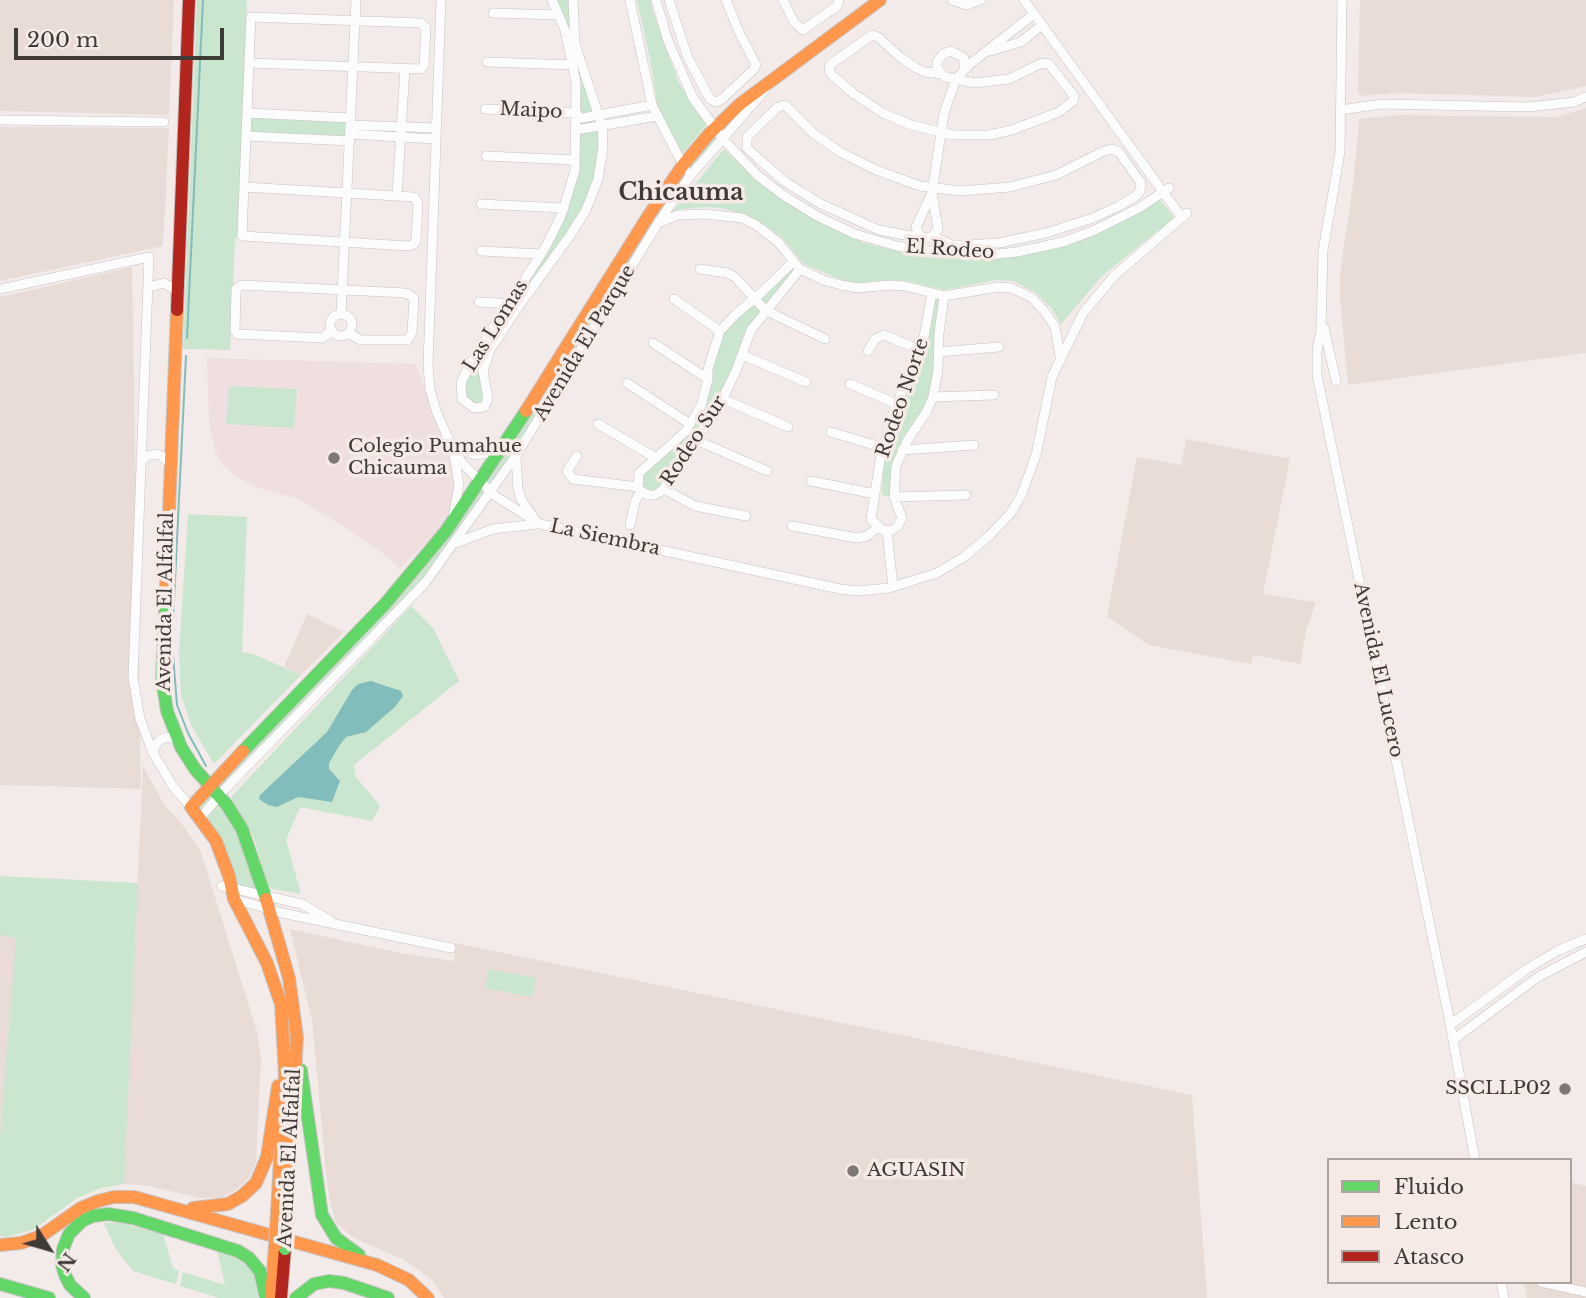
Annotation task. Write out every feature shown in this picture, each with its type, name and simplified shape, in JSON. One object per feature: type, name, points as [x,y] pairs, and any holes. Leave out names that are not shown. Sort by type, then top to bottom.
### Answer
[{"type":"main road","name":"Avenida El Alfalfal","points":[[189,0],[161,668],[165,701],[177,739],[190,762],[242,829],[289,978],[291,1039],[285,1092],[281,1298]]},
{"type":"main road","name":"Avenida El Parque","points":[[191,807],[209,785],[308,693],[450,526],[502,451],[649,215],[687,171],[714,128],[740,104],[877,1]]},
{"type":"main road","name":"Avenida El Alfalfal","points":[[191,807],[219,849],[229,891],[267,963],[291,1039]]},
{"type":"main road","points":[[174,1206],[221,1206],[242,1196],[256,1182],[267,1157],[291,1039]]},
{"type":"main road","points":[[291,1039],[322,1215],[336,1238],[357,1254],[409,1280],[428,1298]]},
{"type":"main road","points":[[0,1245],[36,1238],[87,1205],[108,1198],[134,1197],[174,1206],[377,1265]]},
{"type":"main road","points":[[84,1298],[70,1285],[65,1275],[62,1265],[63,1249],[69,1234],[78,1224],[89,1217],[104,1214],[133,1218],[238,1251],[249,1258],[260,1271],[268,1298]]},
{"type":"main road","name":"Avenida El Alfalfal","points":[[268,1298],[280,1247]]},
{"type":"main road","points":[[296,1298],[310,1286],[326,1281],[344,1283],[388,1298]]},
{"type":"main road","points":[[0,1284],[49,1298]]},
{"type":"street","points":[[341,314],[356,0]]},
{"type":"street","name":"La Siembra","points":[[441,0],[428,365],[430,390],[452,447],[480,483],[540,524],[840,590],[893,587],[937,573],[964,557],[990,535],[1010,514],[1021,496],[1033,465],[1052,377],[1076,325],[1107,283],[1185,215],[1166,190]]},
{"type":"street","name":"Las Lomas","points":[[552,0],[572,45],[602,126],[603,147],[598,179],[586,210],[569,237],[514,305],[470,364],[461,383],[462,399],[470,407],[478,409],[487,402],[489,396],[484,383],[483,365],[489,350],[514,305],[555,228],[570,193],[577,116],[572,45],[573,0]]},
{"type":"street","points":[[630,0],[652,105],[687,171]]},
{"type":"street","name":"El Rodeo","points":[[656,0],[674,59],[693,98],[723,139],[771,186],[817,216],[869,239],[925,251],[988,255],[1047,246],[1104,226],[1166,190]]},
{"type":"street","points":[[669,0],[688,58],[710,99],[716,102],[729,93],[756,65],[726,0]]},
{"type":"street","points":[[783,0],[794,22],[802,30],[837,6],[839,0]]},
{"type":"street","points":[[952,0],[966,5],[981,0]]},
{"type":"street","points":[[1024,0],[1166,190]]},
{"type":"street","name":"Avenida El Lucero","points":[[1342,0],[1338,165],[1323,251],[1322,314],[1317,351],[1318,385],[1450,1025],[1475,1158]]},
{"type":"street","points":[[493,13],[558,15]]},
{"type":"street","points":[[933,236],[952,245],[967,245],[1007,242],[1046,233],[1086,221],[1119,206],[1136,196],[1141,183],[1119,152],[1112,149],[1104,150],[1063,172],[1026,184],[968,191],[933,191],[894,178],[840,152],[813,133],[785,105],[778,107],[746,139],[747,148],[766,166],[821,204],[879,230],[926,238],[933,236],[938,229],[933,191],[941,133],[948,99],[956,79],[982,54],[1034,14]]},
{"type":"street","points":[[244,187],[412,197],[418,201],[414,244],[409,246],[242,236],[250,17],[424,24],[426,28],[424,67],[419,69],[249,63]]},
{"type":"street","points":[[982,54],[1021,41],[1042,25]]},
{"type":"street","points":[[942,74],[916,68],[872,35],[829,68],[842,84],[873,107],[911,125],[941,133],[976,135],[1012,130],[1059,112],[1069,106],[1074,96],[1049,64],[1042,63],[1023,73],[999,80],[975,83],[950,79],[937,68],[937,62],[943,54],[951,51],[964,58],[964,70]]},
{"type":"street","points":[[487,62],[573,65]]},
{"type":"street","points":[[397,196],[405,68]]},
{"type":"street","name":"Avenida El Parque","points":[[200,818],[308,693],[395,615],[425,583],[517,454],[687,171],[723,139],[771,82]]},
{"type":"street","points":[[1341,110],[1381,104],[1528,107],[1574,102],[1586,97]]},
{"type":"street","points":[[577,116],[599,115],[652,105]]},
{"type":"street","name":"Maipo","points":[[485,109],[577,116]]},
{"type":"street","points":[[247,113],[350,130]]},
{"type":"street","points":[[576,130],[657,116]]},
{"type":"street","points":[[0,120],[164,122]]},
{"type":"street","points":[[246,136],[350,130],[401,132],[436,128]]},
{"type":"street","points":[[401,132],[436,139]]},
{"type":"street","points":[[486,156],[575,160]]},
{"type":"street","points":[[919,235],[916,227],[933,191]]},
{"type":"street","points":[[481,204],[564,208]]},
{"type":"street","name":"El Rodeo","points":[[658,223],[678,215],[704,214],[742,218],[778,242],[797,266],[822,280],[841,285],[858,288],[905,286],[944,296],[998,287],[1020,291],[1031,297],[1051,320],[1057,334],[1060,358]]},
{"type":"street","points":[[555,228],[569,237]]},
{"type":"street","points":[[481,251],[541,254]]},
{"type":"street","name":"Avenida El Alfalfal","points":[[0,289],[149,257],[132,670],[138,711],[153,753],[174,788],[191,807]]},
{"type":"street","name":"Rodeo Sur","points":[[797,266],[751,330],[715,414],[670,472],[664,489],[655,495],[648,495],[640,489],[639,473],[685,432],[701,406],[708,369],[720,331],[754,299],[797,266]]},
{"type":"street","points":[[700,269],[727,272],[765,310],[825,339]]},
{"type":"street","points":[[149,288],[164,283],[177,291]]},
{"type":"street","points":[[332,331],[322,338],[237,334],[236,289],[242,285],[408,293],[414,298],[412,332],[408,340],[361,340],[348,333]]},
{"type":"street","name":"Rodeo Norte","points":[[932,293],[921,346],[897,404],[880,461],[871,519],[882,529],[897,527],[902,518],[894,497],[896,466],[902,450],[933,397],[944,296]]},
{"type":"street","points":[[674,299],[720,331]]},
{"type":"street","points":[[479,302],[514,305]]},
{"type":"street","name":"Avenida El Lucero","points":[[1322,314],[1336,381]]},
{"type":"street","points":[[335,315],[348,317],[352,323],[348,333],[341,336],[332,331],[331,320],[335,315]]},
{"type":"street","points":[[869,351],[875,339],[884,335],[921,346],[999,347]]},
{"type":"street","points":[[653,343],[708,379]]},
{"type":"street","points":[[742,355],[806,382]]},
{"type":"street","points":[[627,383],[690,424]]},
{"type":"street","points":[[850,384],[897,404]]},
{"type":"street","points":[[933,397],[994,395]]},
{"type":"street","points":[[723,399],[788,427]]},
{"type":"street","points":[[701,406],[715,414]]},
{"type":"street","points":[[598,424],[656,458]]},
{"type":"street","points":[[831,432],[884,448]]},
{"type":"street","points":[[696,440],[767,471]]},
{"type":"street","points":[[902,450],[974,445]]},
{"type":"street","points":[[450,526],[459,485],[452,447],[476,455],[502,451]]},
{"type":"street","points":[[141,461],[155,454],[162,456],[170,464]]},
{"type":"street","points":[[517,454],[516,475],[520,495],[540,524]]},
{"type":"street","points":[[577,456],[566,471],[573,479],[640,489],[629,525]]},
{"type":"street","points":[[880,461],[885,468],[896,466]]},
{"type":"street","points":[[811,481],[875,494]]},
{"type":"street","points":[[664,489],[695,506],[746,516]]},
{"type":"street","points":[[894,497],[966,495]]},
{"type":"street","points":[[454,544],[493,529],[540,524]]},
{"type":"street","points":[[792,526],[857,538],[882,529],[893,587]]},
{"type":"street","points":[[414,571],[425,583]]},
{"type":"street","points":[[385,604],[394,607],[395,615]]},
{"type":"street","points":[[153,753],[160,740],[170,737],[177,739]]},
{"type":"street","points":[[229,891],[265,895],[307,906],[335,924]]},
{"type":"street","points":[[229,891],[269,909],[451,948]]},
{"type":"street","points":[[1450,1025],[1527,969],[1557,951],[1586,939]]},
{"type":"street","points":[[1453,1040],[1538,977],[1586,952]]},
{"type":"street","points":[[1550,1284],[1586,1292]]},
{"type":"shaded area","points":[[0,0],[174,0],[169,115],[0,111]]},
{"type":"shaded area","points":[[1360,0],[1586,0],[1586,86],[1536,97],[1398,93],[1362,96],[1358,93]]},
{"type":"shaded area","points":[[1586,108],[1586,353],[1348,385],[1340,273],[1354,177],[1359,119],[1398,115],[1557,117]]},
{"type":"shaded area","points":[[0,127],[169,128],[163,246],[0,281]]},
{"type":"shaded area","points":[[132,267],[141,789],[0,785],[0,297]]},
{"type":"shaded area","name":"Colegio Pumahue Chicauma","points":[[207,358],[416,364],[454,467],[454,499],[445,525],[400,569],[384,554],[298,499],[255,487],[235,476],[223,465],[215,452],[209,422]]},
{"type":"shaded area","points":[[1186,439],[1290,459],[1263,594],[1316,602],[1306,631],[1300,664],[1253,655],[1251,664],[1148,645],[1107,616],[1137,457],[1181,465]]},
{"type":"shaded area","points":[[307,614],[344,632],[301,675],[284,667]]},
{"type":"shaded area","points":[[143,766],[164,804],[201,852],[257,1032],[261,1061],[256,1162],[249,1178],[233,1192],[219,1198],[200,1198],[149,1186],[124,1184]]},
{"type":"shaded area","points":[[290,929],[400,953],[454,961],[455,943],[1192,1095],[1207,1298],[444,1298],[432,1280],[404,1260],[352,1237],[335,1221],[326,1173],[312,1020]]},
{"type":"shaded area","points":[[0,935],[17,937],[0,1136]]},
{"type":"shaded area","points":[[1572,1182],[1586,1186],[1586,1298],[1527,1298],[1524,1284],[1572,1284]]},
{"type":"green space","points":[[197,0],[247,0],[239,233],[235,239],[230,350],[183,349]]},
{"type":"green space","points":[[554,0],[571,0],[571,26],[598,115],[600,163],[584,209],[488,349],[487,394],[483,405],[471,405],[464,393],[465,380],[472,365],[512,304],[572,193],[577,82]]},
{"type":"green space","points":[[637,0],[651,0],[678,81],[706,125],[682,154],[658,109]]},
{"type":"green space","points":[[251,117],[347,121],[346,136],[250,133]]},
{"type":"green space","points":[[713,131],[718,138],[689,175],[516,450],[428,572],[221,793],[239,834],[258,890],[235,884],[201,812],[202,801],[396,598],[651,216]]},
{"type":"green space","points":[[724,149],[755,179],[812,218],[864,243],[922,257],[992,258],[1095,234],[1160,200],[1174,218],[1102,276],[1061,324],[1052,309],[1035,292],[1013,281],[997,280],[944,290],[907,281],[844,281],[804,264],[782,238],[765,225],[743,214],[722,208],[704,207],[672,212]]},
{"type":"green space","points":[[793,265],[798,270],[769,302],[713,413],[662,488],[649,493],[640,487],[644,469],[687,433],[722,332]]},
{"type":"green space","points":[[934,297],[942,298],[934,343],[936,352],[931,397],[905,440],[891,497],[882,495],[883,465],[895,417],[929,337]]},
{"type":"green space","points":[[229,386],[297,389],[294,428],[226,424]]},
{"type":"green space","points":[[188,514],[247,517],[242,652],[253,654],[301,675],[214,764],[191,725],[181,695],[179,652]]},
{"type":"green space","points":[[411,606],[433,628],[459,681],[354,765],[356,777],[380,806],[372,821],[300,807],[286,840],[301,894],[273,889],[268,886],[254,838],[231,797]]},
{"type":"green space","points":[[0,876],[138,883],[124,1184],[101,1188],[77,1198],[33,1230],[6,1237],[0,1236],[0,1136],[16,938],[0,935]]},
{"type":"green space","points":[[489,969],[536,978],[532,997],[485,988]]},
{"type":"green space","points":[[104,1223],[121,1223],[163,1234],[173,1268],[179,1271],[176,1284],[133,1271],[115,1248]]},
{"type":"green space","points":[[217,1249],[226,1251],[254,1271],[258,1298],[219,1298],[180,1286],[183,1272],[225,1285]]},
{"type":"water","points":[[371,681],[401,691],[403,696],[395,707],[366,732],[346,737],[339,746],[329,763],[329,769],[340,781],[332,802],[298,797],[277,807],[259,799],[260,795],[327,732],[352,690],[358,684]]},
{"type":"waterway","points":[[187,338],[203,0]]},
{"type":"waterway","points":[[186,356],[172,642],[177,705],[206,766]]},
{"type":"traffic: fast","points":[[243,751],[385,604],[446,531],[526,411]]},
{"type":"traffic: fast","points":[[166,588],[162,679],[167,711],[181,747],[195,769],[227,805],[242,829],[266,899]]},
{"type":"traffic: fast","points":[[301,1070],[322,1215],[336,1238],[359,1255]]},
{"type":"traffic: fast","points":[[84,1298],[70,1285],[65,1275],[62,1265],[63,1249],[69,1234],[82,1221],[108,1214],[133,1218],[238,1251],[249,1258],[260,1271],[266,1298]]},
{"type":"traffic: fast","points":[[285,1249],[286,1232]]},
{"type":"traffic: fast","points":[[296,1298],[314,1284],[329,1281],[344,1283],[388,1298]]},
{"type":"traffic: fast","points":[[0,1284],[49,1298]]},
{"type":"traffic: slow","points":[[526,411],[649,215],[683,165],[709,134],[740,104],[880,0]]},
{"type":"traffic: slow","points":[[166,588],[177,310]]},
{"type":"traffic: slow","points":[[243,751],[191,807],[216,841],[234,899],[267,963],[281,1004],[285,1074],[276,1229]]},
{"type":"traffic: slow","points":[[266,899],[289,978],[297,1037],[286,1232]]},
{"type":"traffic: slow","points":[[193,1208],[228,1204],[256,1183],[267,1157],[278,1086]]},
{"type":"traffic: slow","points":[[0,1245],[21,1243],[41,1236],[81,1208],[98,1201],[114,1197],[134,1197],[377,1265],[409,1280],[428,1298]]},
{"type":"traffic: slow","points":[[275,1246],[276,1229]]},
{"type":"traffic: slow","points":[[271,1298],[275,1246]]},
{"type":"traffic: jam","points":[[177,310],[189,0]]},
{"type":"traffic: jam","points":[[281,1298],[285,1249]]},
{"type":"place","name":"Colegio Pumahue Chicauma","points":[[334,458]]},
{"type":"place","name":"SSCLLP02","points":[[1565,1089]]},
{"type":"place","name":"AGUASIN","points":[[853,1171]]},
{"type":"district","name":"Chicauma","points":[[681,194]]}]
